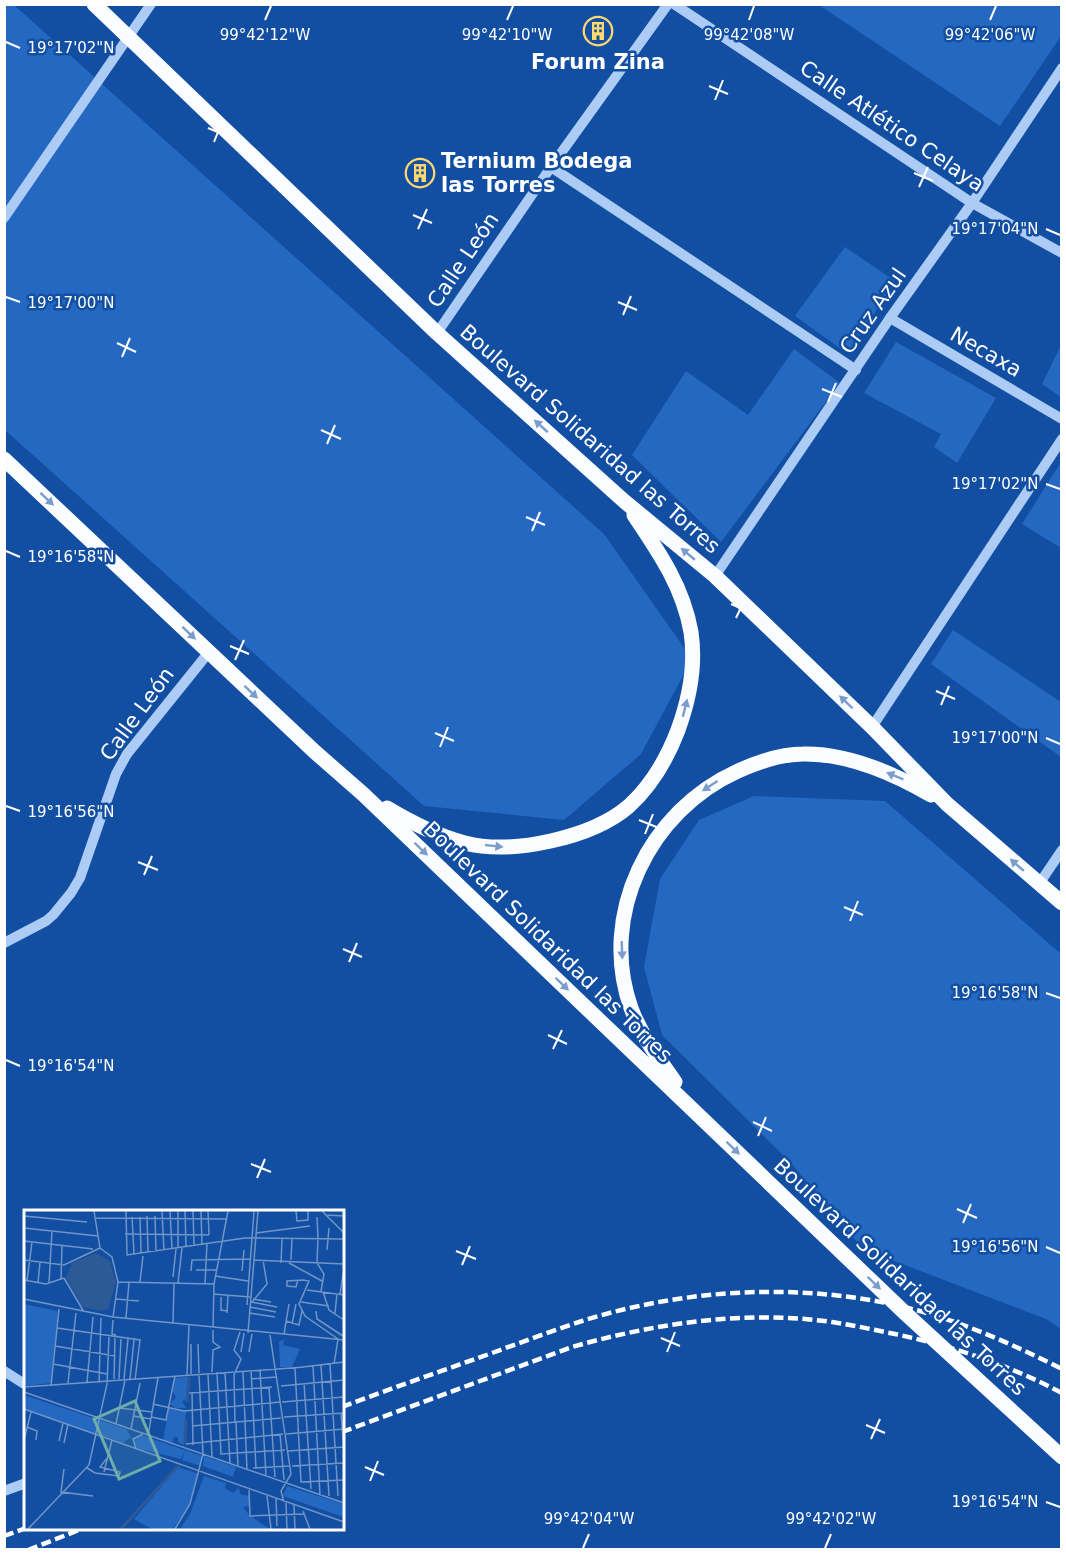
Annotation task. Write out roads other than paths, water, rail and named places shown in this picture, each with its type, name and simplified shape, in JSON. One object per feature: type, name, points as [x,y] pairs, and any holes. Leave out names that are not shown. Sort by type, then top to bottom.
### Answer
[{"type":"main road","name":"Boulevard Solidaridad las Torres","points":[[94,4],[437,333],[624,501],[715,576],[872,727],[947,804],[1062,903]]},
{"type":"main road","name":"Boulevard Solidaridad las Torres","points":[[4,459],[363,794],[905,1313],[1062,1457]]},
{"type":"main road","points":[[363,794],[418,826],[440,835],[467,843],[513,848],[552,840],[588,828],[628,807],[646,788],[663,764],[684,715],[690,686],[692,645],[685,606],[675,581],[662,557],[624,501]]},
{"type":"main road","points":[[708,1123],[675,1082],[642,1031],[631,1008],[625,982],[621,955],[621,927],[627,900],[648,850],[663,828],[702,791],[725,776],[750,765],[802,754],[824,755],[862,764],[898,777],[947,804]]},
{"type":"street","points":[[4,218],[151,4]]},
{"type":"street","name":"Calle León","points":[[437,333],[551,167],[668,4]]},
{"type":"street","name":"Calle Atlético Celaya","points":[[674,4],[972,203],[1062,253]]},
{"type":"street","name":"Cruz Azul","points":[[715,576],[890,318],[1057,83],[1062,68]]},
{"type":"street","points":[[551,167],[856,370]]},
{"type":"street","name":"Necaxa","points":[[890,318],[1062,419]]},
{"type":"street","points":[[872,727],[1062,439]]},
{"type":"street","name":"Calle León","points":[[4,943],[46,921],[71,893],[80,878],[116,774],[127,754],[209,652]]},
{"type":"street","points":[[1040,884],[1062,850]]},
{"type":"street","points":[[4,1371],[24,1384]]},
{"type":"street","points":[[4,1491],[24,1484]]},
{"type":"railway","points":[[344,1406],[582,1321],[617,1311],[689,1297],[761,1292],[834,1295],[920,1311],[968,1327],[1062,1369]]},
{"type":"railway","points":[[344,1431],[572,1347],[669,1325],[734,1318],[767,1317],[832,1322],[916,1339],[1001,1365],[1062,1393]]},
{"type":"railway","points":[[4,1536],[24,1529]]},
{"type":"railway","points":[[28,1550],[79,1530]]},
{"type":"place","name":"Forum Zina","points":[[598,31]]},
{"type":"place","name":"Ternium Bodega las Torres","points":[[420,173]]}]
